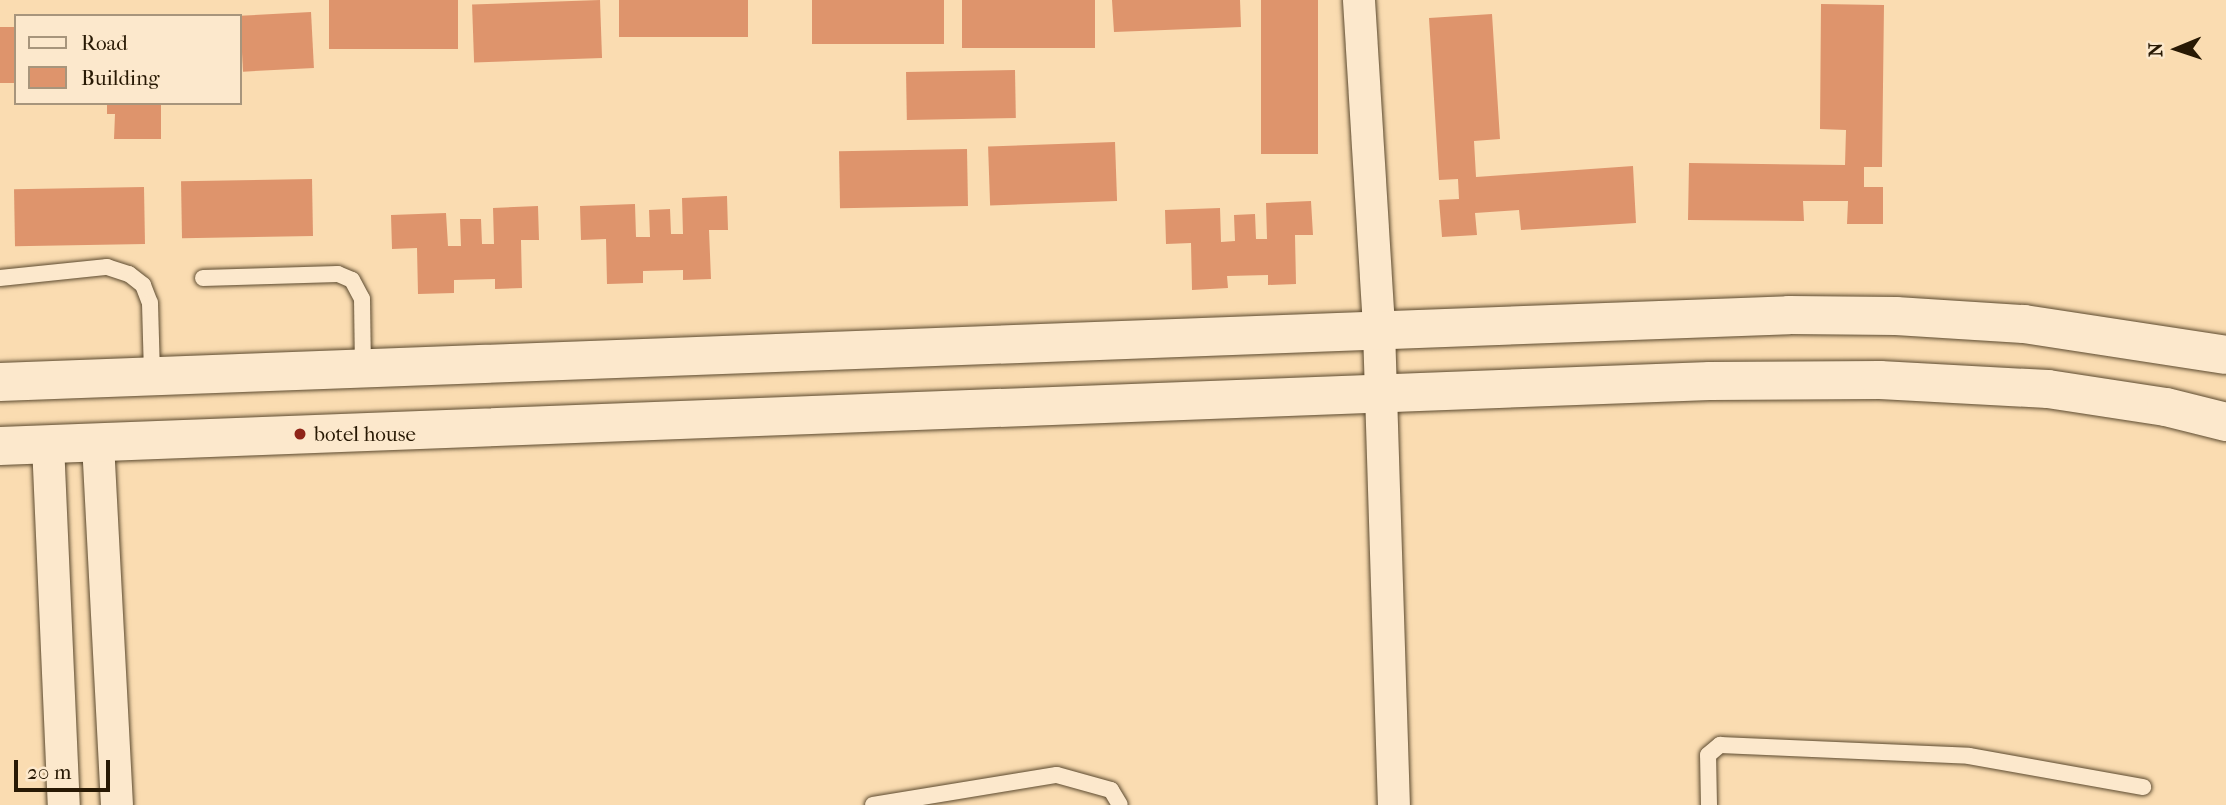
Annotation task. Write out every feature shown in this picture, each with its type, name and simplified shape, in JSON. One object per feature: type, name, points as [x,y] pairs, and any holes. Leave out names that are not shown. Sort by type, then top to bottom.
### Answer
[{"type":"street","points":[[1359,0],[1379,330],[1394,805]]},
{"type":"street","points":[[0,382],[1379,330],[1896,316],[2024,324],[2226,355]]},
{"type":"street","points":[[0,446],[1380,394],[1880,380],[2048,389],[2166,407],[2226,422]]},
{"type":"street","points":[[98,443],[117,805]]},
{"type":"street","points":[[48,444],[64,805]]},
{"type":"lane","points":[[0,278],[107,267],[129,274],[143,285],[150,303],[152,376]]},
{"type":"lane","points":[[203,278],[338,274],[352,280],[362,299],[363,368]]},
{"type":"lane","points":[[1709,805],[1708,755],[1720,745],[1969,756],[2143,787]]},
{"type":"lane","points":[[873,805],[1057,775],[1111,790],[1120,805]]},
{"type":"building","points":[[329,0],[458,0],[458,49],[329,49]]},
{"type":"building","points":[[600,0],[602,58],[474,62],[472,4]]},
{"type":"building","points":[[619,0],[748,0],[748,37],[619,37]]},
{"type":"building","points":[[812,0],[944,0],[944,44],[812,44]]},
{"type":"building","points":[[962,0],[1095,0],[1095,48],[962,48]]},
{"type":"building","points":[[1112,0],[1240,0],[1241,27],[1114,32]]},
{"type":"building","points":[[1261,0],[1318,0],[1318,154],[1261,154]]},
{"type":"building","points":[[1821,4],[1884,5],[1882,167],[1864,167],[1864,187],[1883,187],[1883,224],[1847,224],[1848,201],[1803,201],[1804,221],[1688,220],[1689,163],[1845,165],[1846,130],[1820,129]]},
{"type":"building","points":[[311,12],[314,68],[243,72],[242,16]]},
{"type":"building","points":[[1492,14],[1500,139],[1474,141],[1476,177],[1633,166],[1636,223],[1521,230],[1519,210],[1475,213],[1477,235],[1442,237],[1439,200],[1459,199],[1458,179],[1439,180],[1429,18]]},
{"type":"building","points":[[0,27],[14,27],[14,83],[0,83]]},
{"type":"building","points":[[1015,70],[1016,118],[907,120],[906,72]]},
{"type":"building","points":[[107,105],[161,105],[161,139],[114,139],[115,114],[107,114]]},
{"type":"building","points":[[1115,142],[1117,201],[990,205],[988,146]]},
{"type":"building","points":[[967,149],[968,206],[840,208],[839,151]]},
{"type":"building","points":[[312,179],[313,236],[182,238],[181,181]]},
{"type":"building","points":[[144,187],[145,244],[15,246],[14,189]]},
{"type":"building","points":[[727,196],[728,230],[709,230],[711,279],[683,280],[683,270],[643,271],[643,283],[607,284],[606,239],[581,240],[580,206],[635,204],[636,237],[650,237],[649,210],[670,209],[671,234],[683,234],[682,198]]},
{"type":"building","points":[[1311,201],[1313,235],[1295,235],[1296,284],[1268,285],[1268,275],[1227,276],[1228,288],[1192,290],[1191,243],[1166,244],[1165,210],[1220,208],[1221,242],[1235,241],[1234,215],[1255,214],[1256,239],[1267,239],[1266,203]]},
{"type":"building","points":[[538,206],[539,240],[521,240],[522,288],[495,289],[495,279],[454,280],[454,293],[418,294],[417,248],[392,249],[391,215],[446,213],[448,246],[461,246],[460,219],[481,219],[482,244],[494,244],[493,208]]},
{"type":"place","name":"botel house","points":[[300,434]]}]
